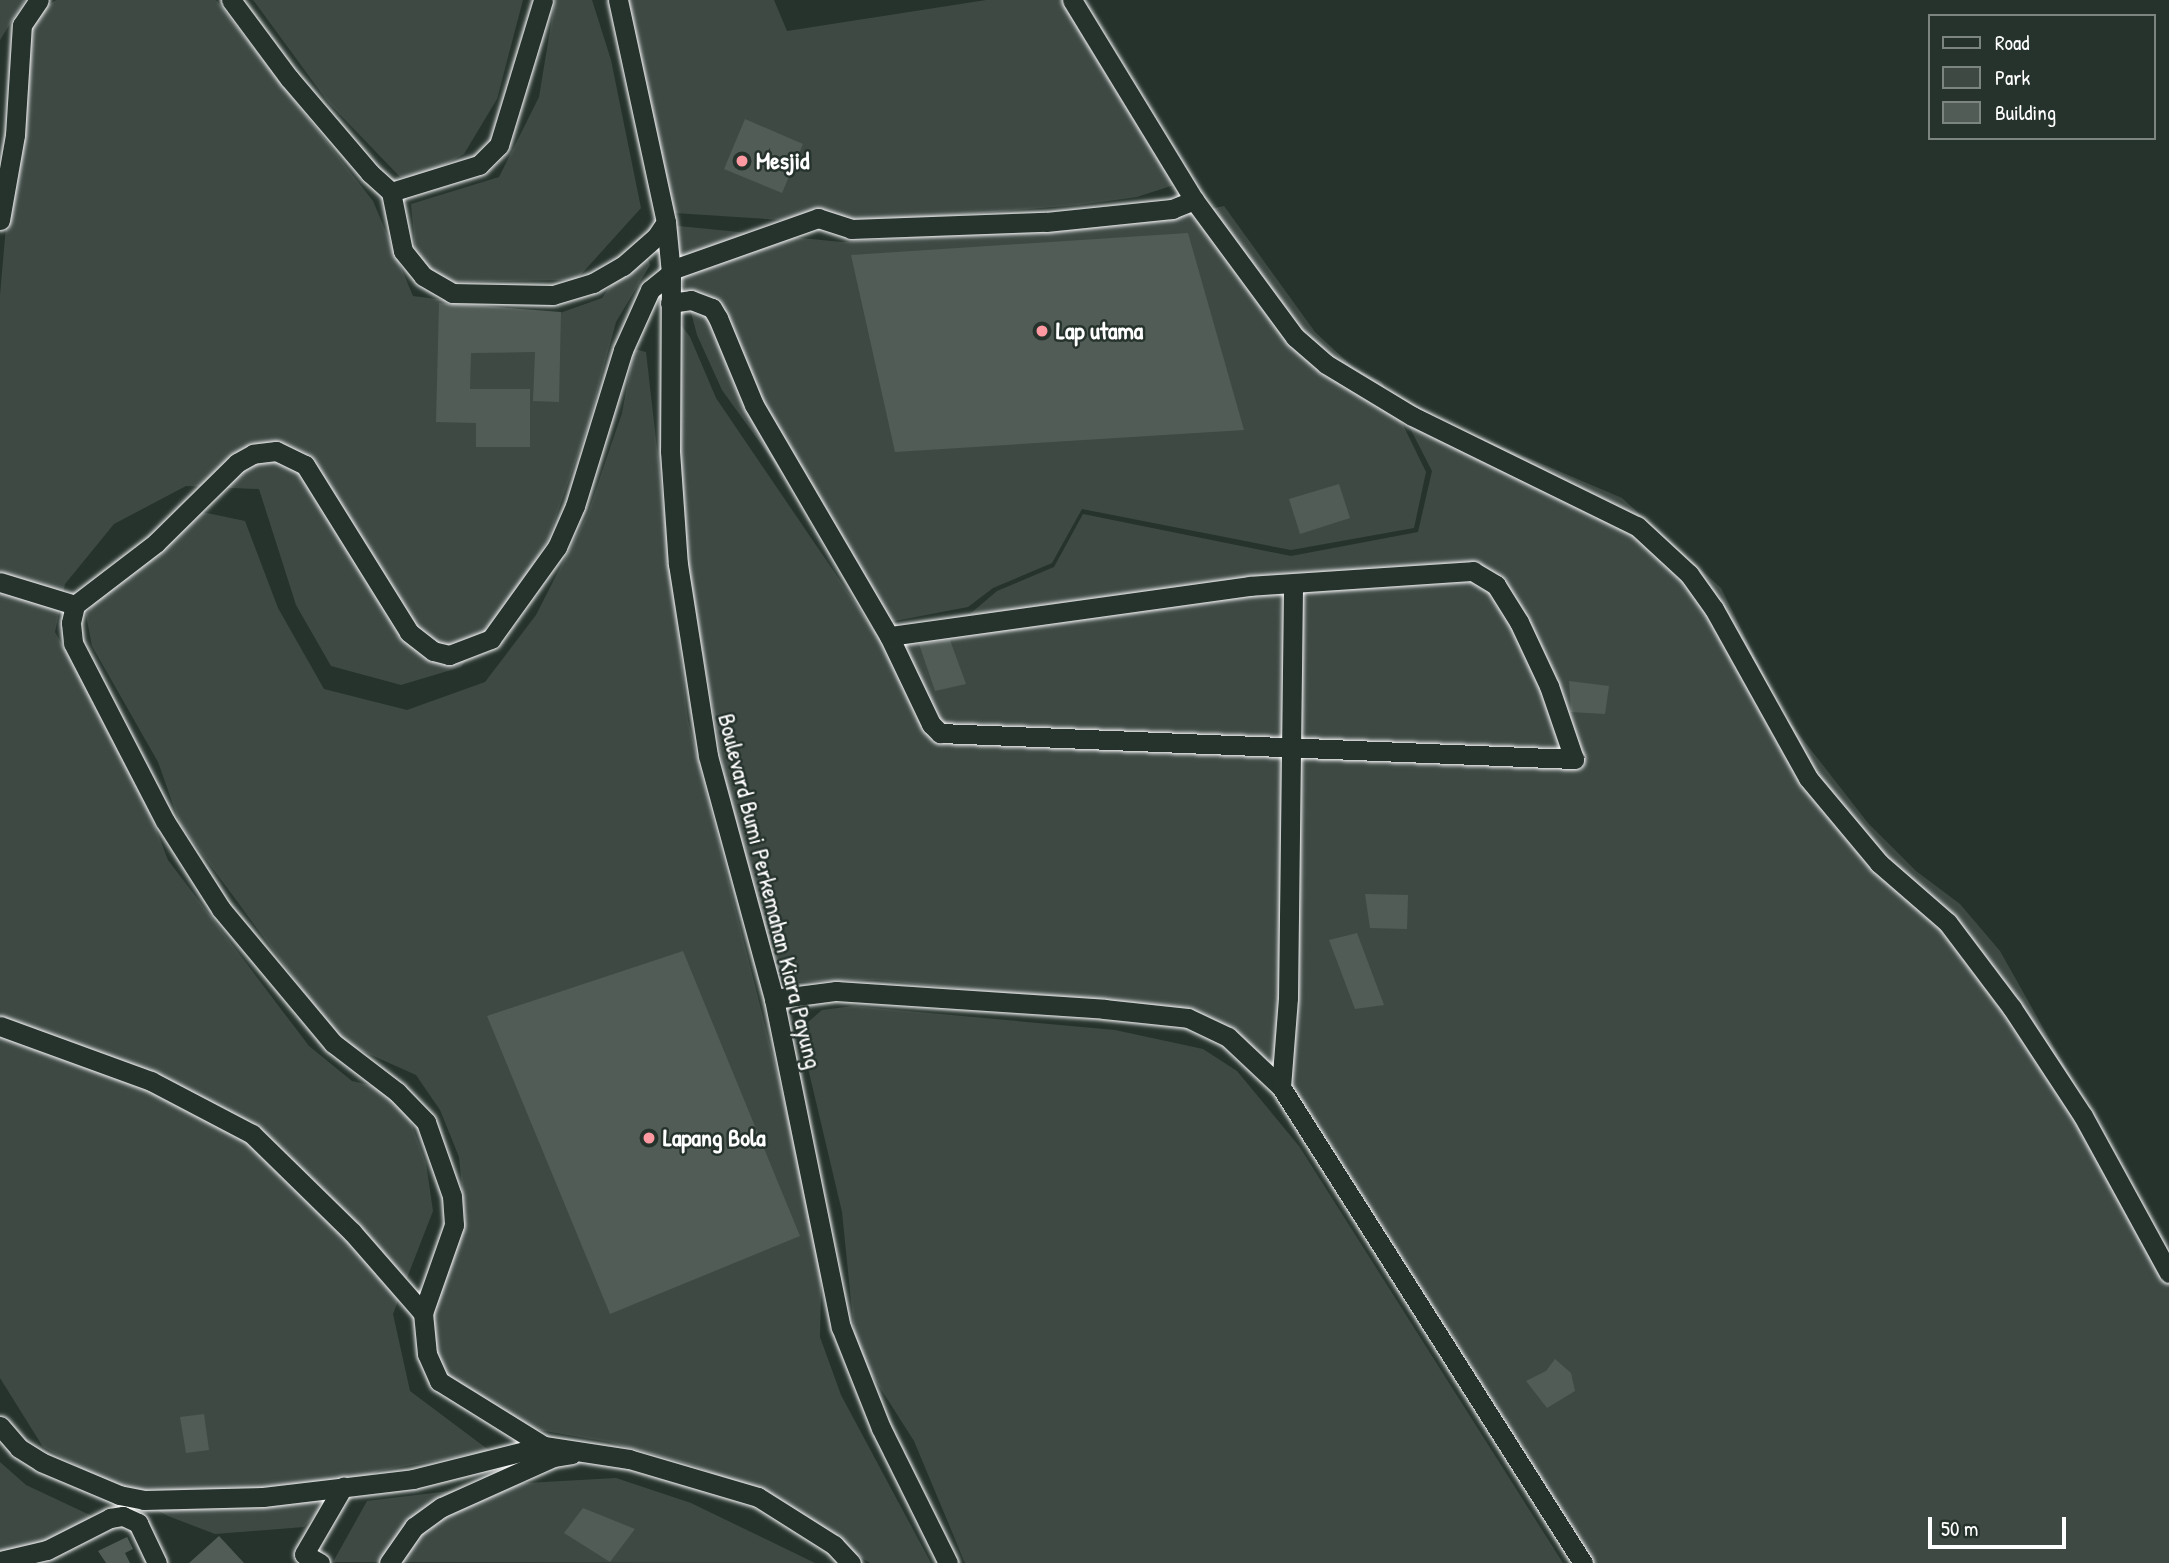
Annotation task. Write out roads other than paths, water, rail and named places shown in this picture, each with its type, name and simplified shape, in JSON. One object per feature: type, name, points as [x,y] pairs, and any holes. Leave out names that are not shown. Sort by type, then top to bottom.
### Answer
[{"type":"street","points":[[0,220],[15,135],[22,24],[39,0]]},
{"type":"street","points":[[231,0],[289,78],[370,173],[391,192],[403,251],[423,276],[452,293],[484,297],[553,295],[593,283],[623,266],[666,222]]},
{"type":"street","points":[[391,192],[479,165],[499,145],[543,0]]},
{"type":"street","name":"Boulevard Bumi Perkemahan Kiara Payung","points":[[618,0],[666,222],[671,271],[670,451],[678,564],[708,756],[774,999],[841,1327],[881,1428],[947,1563]]},
{"type":"street","points":[[1072,0],[1194,200],[1295,337],[1326,364],[1412,416],[1637,526],[1689,574],[1714,609],[1808,778],[1879,863],[1948,923],[2012,1008],[2083,1116],[2169,1273]]},
{"type":"street","points":[[544,1446],[439,1381],[427,1354],[423,1313],[454,1225],[452,1196],[426,1122],[397,1092],[333,1043],[280,984],[191,866],[73,643],[71,623],[75,605],[156,543],[237,463],[253,454],[276,452],[305,465],[409,632],[433,651],[449,655],[491,639],[557,547],[575,506],[624,350],[650,290],[671,271],[818,218],[851,229],[1046,222],[1172,209],[1194,200]]},
{"type":"street","points":[[670,303],[691,300],[712,308],[754,405],[888,636],[931,724],[940,733],[1293,744],[1574,760],[1549,686],[1519,622],[1496,585],[1473,570],[1293,584],[1042,612],[888,636]]},
{"type":"street","points":[[0,582],[75,605]]},
{"type":"street","points":[[1281,1087],[1287,1007],[1293,744],[1293,584]]},
{"type":"street","points":[[774,999],[836,991],[1188,1018],[1228,1037],[1281,1087],[1583,1563]]},
{"type":"street","points":[[0,1026],[151,1081],[252,1134],[352,1232],[423,1313]]},
{"type":"street","points":[[0,1426],[19,1448],[41,1462],[129,1498],[263,1497],[458,1471],[544,1446],[590,1452],[758,1497],[834,1545],[851,1563]]},
{"type":"street","points":[[389,1563],[414,1527],[442,1507],[553,1457],[590,1452]]},
{"type":"street","points":[[320,1563],[304,1553],[343,1487]]},
{"type":"street","points":[[0,1562],[47,1549],[110,1518],[123,1516],[138,1523],[157,1563]]},
{"type":"place","name":"Mesjid","points":[[742,161]]},
{"type":"place","name":"Lap utama","points":[[1042,331]]},
{"type":"place","name":"Lapang Bola","points":[[649,1138]]}]
